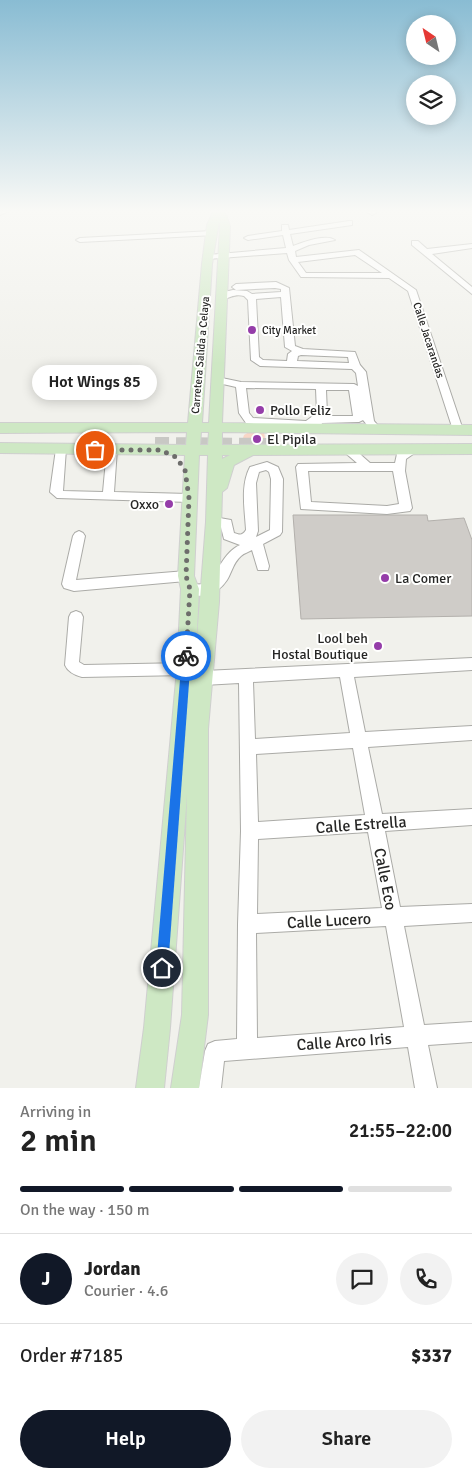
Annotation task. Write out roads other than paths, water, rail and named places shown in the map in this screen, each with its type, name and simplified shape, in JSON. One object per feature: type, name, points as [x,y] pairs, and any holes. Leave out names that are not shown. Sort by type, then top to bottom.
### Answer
[{"type":"main road","name":"Carretera Salida a Celaya","points":[[189,498],[208,263]]},
{"type":"main road","name":"Carretera Salida a Celaya","points":[[219,522],[215,439],[222,263]]},
{"type":"main road","points":[[206,288],[222,293]]},
{"type":"main road","points":[[0,448],[112,450],[159,440],[187,420],[192,414],[198,399]]},
{"type":"main road","points":[[216,399],[223,416],[232,424],[248,429]]},
{"type":"main road","points":[[0,442],[215,439],[248,429],[319,424],[376,429],[465,430]]},
{"type":"main road","points":[[0,428],[159,440],[176,457],[185,470],[196,585],[195,674],[198,729],[195,1015],[185,1088]]},
{"type":"main road","points":[[248,429],[240,434],[239,441],[242,446],[250,450]]},
{"type":"main road","points":[[0,435],[159,440],[215,439],[250,450],[472,450]]},
{"type":"main road","points":[[472,438],[270,441],[472,445]]},
{"type":"main road","points":[[196,585],[219,522],[228,462],[250,450]]},
{"type":"main road","points":[[150,1088],[195,674]]},
{"type":"street","points":[[295,263],[304,275],[393,276]]},
{"type":"street","name":"Calle Jacarandas","points":[[373,263],[412,290],[465,430]]},
{"type":"street","points":[[439,263],[472,291]]},
{"type":"street","points":[[222,293],[262,290],[276,285],[285,288],[290,347],[301,352]]},
{"type":"street","points":[[251,298],[262,290]]},
{"type":"street","points":[[222,293],[239,292],[247,294],[251,298],[254,358],[260,363],[355,366]]},
{"type":"street","points":[[302,365],[292,363],[293,354],[301,352],[352,354],[355,366],[361,372],[369,422],[376,429]]},
{"type":"street","points":[[217,380],[241,385],[354,388],[359,419],[319,424],[277,424],[250,421],[244,413],[241,385]]},
{"type":"street","points":[[319,424],[322,414],[321,387]]},
{"type":"street","points":[[61,450],[56,492],[61,495],[189,498]]},
{"type":"street","points":[[108,496],[112,450]]},
{"type":"street","points":[[348,450],[364,463],[366,467]]},
{"type":"street","points":[[400,467],[302,467],[306,506],[387,510],[406,508],[400,467],[401,457],[413,450]]},
{"type":"street","points":[[219,522],[240,540],[252,540],[276,532],[277,479],[274,470],[267,466],[254,470],[250,483],[252,540],[263,566]]},
{"type":"street","points":[[219,522],[226,565]]},
{"type":"street","points":[[79,536],[69,584],[74,586],[196,585],[222,577],[226,565],[237,552],[252,540]]},
{"type":"street","points":[[76,617],[72,665],[82,672],[246,676],[472,664]]},
{"type":"street","name":"Calle Eco","points":[[346,670],[426,1088]]},
{"type":"street","points":[[246,676],[250,831],[247,924],[247,1049]]},
{"type":"street","points":[[249,747],[472,733]]},
{"type":"street","name":"Calle Estrella","points":[[250,831],[472,817]]},
{"type":"street","name":"Calle Lucero","points":[[247,924],[472,913]]},
{"type":"street","name":"Calle Arco Iris","points":[[210,1088],[216,1051],[472,1032]]},
{"type":"tunnel","points":[[155,444],[270,445]]},
{"type":"place","name":"City Market","points":[[252,330]]},
{"type":"place","name":"Pollo Feliz","points":[[260,410]]},
{"type":"place","name":"El Pipila","points":[[257,439]]},
{"type":"place","name":"Hot Wings 85","points":[[95,450]]},
{"type":"place","name":"Oxxo","points":[[169,504]]},
{"type":"place","name":"La Comer","points":[[385,578]]},
{"type":"place","name":"Lool beh Hostal Boutique","points":[[378,646]]}]
